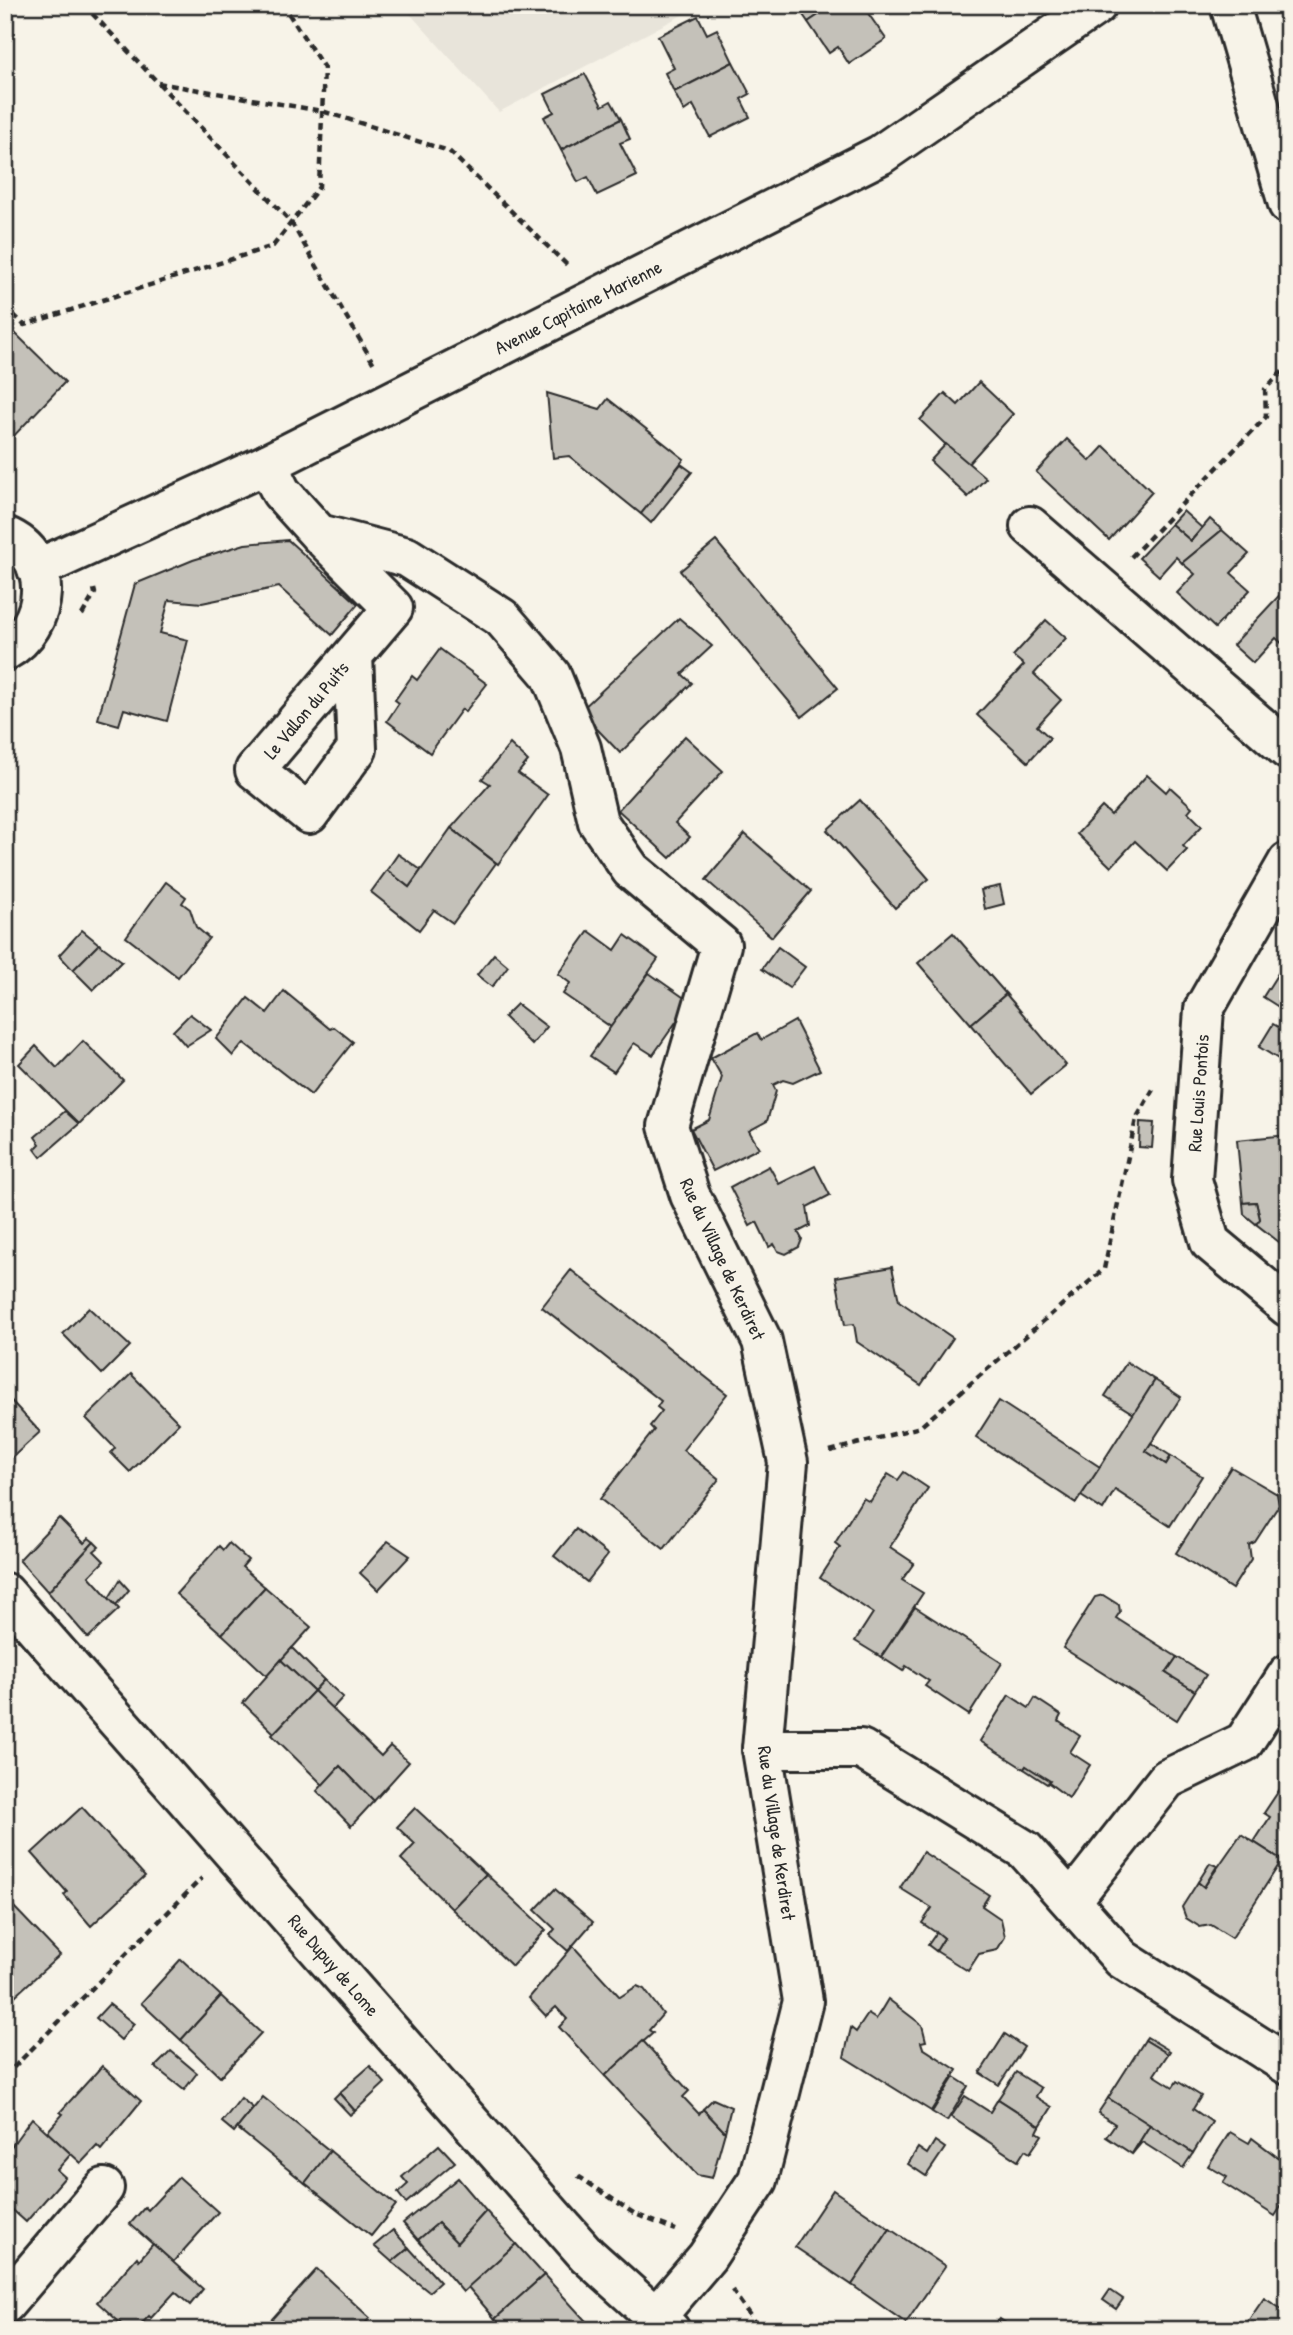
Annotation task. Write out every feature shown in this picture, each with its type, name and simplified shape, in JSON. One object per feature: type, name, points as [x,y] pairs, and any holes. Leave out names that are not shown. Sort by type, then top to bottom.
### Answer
[{"type":"street","name":"Avenue Capitaine Marienne","points":[[37,569],[267,464],[880,155],[1097,5]]},
{"type":"street","points":[[1230,5],[1288,204]]},
{"type":"street","points":[[267,464],[281,492],[319,534]]},
{"type":"street","points":[[1030,526],[1288,750]]},
{"type":"street","name":"Le Vallon du Puits","points":[[319,534],[393,608],[353,654]]},
{"type":"street","name":"Rue du Village de Kerdiret","points":[[319,534],[407,556],[502,618],[551,675],[581,748],[598,822],[631,870],[721,945],[668,1126],[690,1195],[762,1341],[789,1462],[762,1749],[803,2001],[758,2180],[662,2324]]},
{"type":"street","points":[[5,536],[27,552],[37,569],[42,589],[40,610],[32,629],[18,644],[5,651]]},
{"type":"street","name":"Rue Louis Pontois","points":[[1288,862],[1204,1009],[1192,1180],[1210,1242],[1288,1307]]},
{"type":"street","name":"Rue Dupuy de Lome","points":[[5,1593],[232,1848],[587,2255],[662,2324]]},
{"type":"street","points":[[1072,1900],[1167,1779],[1244,1742],[1288,1674]]},
{"type":"street","points":[[762,1749],[861,1749],[1025,1850],[1122,1959],[1288,2065]]},
{"type":"street","points":[[5,2304],[104,2188]]},
{"type":"path","points":[[84,5],[291,222],[395,400]]},
{"type":"path","points":[[5,306],[24,325],[273,246],[319,187],[324,68],[283,5]]},
{"type":"path","points":[[158,83],[322,111],[449,151],[600,297]]},
{"type":"path","points":[[1101,588],[1266,417],[1265,389],[1288,366]]},
{"type":"path","points":[[789,1462],[920,1427],[1104,1269],[1136,1119],[1161,1074]]},
{"type":"path","points":[[5,2076],[232,1848]]},
{"type":"shaded area","points":[[402,5],[701,5],[499,112]]},
{"type":"building","points":[[796,5],[834,5],[808,22]]},
{"type":"building","points":[[834,5],[870,5],[865,9],[886,39],[849,64],[838,47],[829,53],[808,22]]},
{"type":"building","points":[[698,16],[707,34],[717,29],[733,62],[674,92],[665,73],[674,68],[658,36]]},
{"type":"building","points":[[733,62],[750,94],[741,99],[750,117],[710,137],[693,105],[684,111],[674,92]]},
{"type":"building","points":[[585,74],[602,106],[611,101],[621,119],[561,150],[544,117],[554,112],[545,94]]},
{"type":"building","points":[[621,119],[630,139],[620,143],[637,176],[597,195],[588,177],[578,182],[561,150]]},
{"type":"building","points":[[15,333],[65,382],[10,440],[5,436],[5,343]]},
{"type":"building","points":[[979,382],[1013,414],[967,465],[920,420],[945,393],[958,405]]},
{"type":"building","points":[[547,393],[600,409],[608,399],[684,459],[641,514],[569,456],[553,458]]},
{"type":"building","points":[[1067,439],[1090,461],[1104,446],[1152,492],[1109,540],[1036,472]]},
{"type":"building","points":[[946,444],[986,478],[968,497],[930,461]]},
{"type":"building","points":[[681,464],[692,472],[651,523],[641,514]]},
{"type":"building","points":[[1183,511],[1202,528],[1191,541],[1171,524]]},
{"type":"building","points":[[1210,519],[1222,530],[1182,563],[1176,557],[1159,576],[1139,558],[1171,524],[1191,541]]},
{"type":"building","points":[[1222,530],[1249,554],[1231,573],[1250,590],[1215,628],[1177,593],[1195,574],[1182,563]]},
{"type":"building","points":[[288,540],[358,604],[332,635],[279,587],[202,603],[169,600],[160,633],[188,640],[167,721],[124,709],[119,725],[98,719],[135,584],[193,560],[245,544]]},
{"type":"building","points":[[716,541],[838,688],[802,717],[680,571]]},
{"type":"building","points":[[1288,586],[1288,649],[1276,638],[1253,663],[1233,645]]},
{"type":"building","points":[[679,618],[712,646],[682,674],[692,683],[620,753],[580,711]]},
{"type":"building","points":[[1046,620],[1066,638],[1034,674],[1061,700],[1037,726],[1050,738],[1028,762],[977,715],[1024,665],[1013,656]]},
{"type":"building","points":[[440,649],[487,684],[465,712],[462,709],[430,753],[387,721],[399,703],[395,700],[412,676],[417,680]]},
{"type":"building","points":[[685,736],[723,771],[675,823],[690,837],[670,858],[618,810]]},
{"type":"building","points":[[510,744],[528,761],[518,773],[548,795],[498,864],[451,828],[490,784],[482,779]]},
{"type":"building","points":[[1147,775],[1166,792],[1170,787],[1192,807],[1188,812],[1202,826],[1183,846],[1187,850],[1167,871],[1135,841],[1111,867],[1077,834],[1102,807],[1111,815]]},
{"type":"building","points":[[860,800],[929,879],[895,908],[827,830]]},
{"type":"building","points":[[451,828],[496,863],[453,923],[434,910],[419,930],[371,892],[387,870],[409,887]]},
{"type":"building","points":[[745,834],[811,891],[772,937],[706,880]]},
{"type":"building","points":[[398,854],[421,870],[409,887],[387,870]]},
{"type":"building","points":[[166,882],[186,897],[182,903],[190,909],[196,927],[209,938],[178,977],[126,937]]},
{"type":"building","points":[[1000,886],[1004,904],[985,909],[981,890]]},
{"type":"building","points":[[82,930],[99,944],[73,970],[59,955]]},
{"type":"building","points":[[589,931],[615,950],[625,935],[658,959],[611,1027],[563,994],[570,983],[558,974]]},
{"type":"building","points":[[953,933],[1006,994],[971,1024],[918,963]]},
{"type":"building","points":[[99,944],[122,961],[93,990],[73,970]]},
{"type":"building","points":[[778,947],[805,967],[789,988],[762,969]]},
{"type":"building","points":[[494,954],[508,966],[492,987],[477,975]]},
{"type":"building","points":[[1287,959],[1288,1065],[1259,1047],[1273,1024],[1280,1028],[1286,1017],[1285,1011],[1263,997]]},
{"type":"building","points":[[649,973],[690,1002],[653,1055],[634,1043],[614,1072],[590,1056]]},
{"type":"building","points":[[284,991],[330,1029],[334,1027],[353,1042],[311,1095],[244,1043],[233,1056],[216,1039],[248,998],[267,1013]]},
{"type":"building","points":[[1006,994],[1066,1065],[1031,1094],[971,1024]]},
{"type":"building","points":[[517,1004],[547,1027],[532,1045],[504,1017]]},
{"type":"building","points":[[190,1014],[211,1030],[186,1046],[173,1031]]},
{"type":"building","points":[[795,1021],[820,1070],[793,1083],[783,1080],[773,1085],[776,1091],[767,1121],[749,1131],[759,1148],[713,1171],[691,1129],[709,1120],[722,1077],[711,1058],[757,1033],[761,1040]]},
{"type":"building","points":[[83,1041],[123,1080],[79,1124],[19,1064],[36,1046],[57,1068]]},
{"type":"building","points":[[65,1111],[79,1124],[41,1157],[35,1149],[40,1144],[35,1137]]},
{"type":"building","points":[[1140,1122],[1154,1123],[1152,1148],[1139,1147]]},
{"type":"building","points":[[1288,1135],[1288,1245],[1284,1246],[1256,1224],[1260,1219],[1256,1202],[1243,1203],[1237,1140]]},
{"type":"building","points":[[769,1166],[779,1184],[815,1166],[830,1195],[807,1207],[810,1226],[798,1232],[802,1239],[799,1247],[786,1254],[778,1251],[774,1244],[769,1247],[757,1222],[750,1226],[730,1187]]},
{"type":"building","points":[[1256,1202],[1260,1219],[1256,1224],[1244,1214],[1243,1203]]},
{"type":"building","points":[[892,1267],[899,1301],[953,1338],[921,1385],[857,1342],[854,1324],[845,1325],[836,1277]]},
{"type":"building","points":[[571,1270],[727,1394],[683,1450],[719,1479],[664,1549],[600,1499],[654,1430],[650,1426],[662,1411],[657,1407],[661,1401],[542,1307]]},
{"type":"building","points":[[89,1308],[130,1346],[102,1374],[63,1334]]},
{"type":"building","points":[[1127,1362],[1155,1380],[1134,1414],[1105,1396]]},
{"type":"building","points":[[131,1374],[179,1423],[130,1472],[111,1453],[115,1448],[86,1418]]},
{"type":"building","points":[[1155,1380],[1181,1397],[1146,1451],[1166,1464],[1171,1456],[1202,1476],[1170,1526],[1115,1490],[1103,1510],[1081,1496]]},
{"type":"building","points":[[5,1394],[40,1432],[5,1464]]},
{"type":"building","points":[[999,1401],[1100,1467],[1076,1503],[976,1437]]},
{"type":"building","points":[[1151,1443],[1171,1456],[1166,1464],[1146,1451]]},
{"type":"building","points":[[1231,1467],[1277,1494],[1279,1505],[1255,1542],[1249,1545],[1251,1559],[1232,1589],[1176,1553]]},
{"type":"building","points":[[904,1472],[928,1488],[890,1547],[914,1563],[902,1580],[923,1593],[881,1657],[855,1641],[873,1613],[820,1578],[840,1547],[835,1543],[863,1498],[870,1502],[888,1474],[898,1480]]},
{"type":"building","points":[[59,1518],[84,1543],[89,1538],[94,1542],[48,1592],[19,1560]]},
{"type":"building","points":[[576,1529],[608,1555],[587,1582],[554,1556]]},
{"type":"building","points":[[388,1541],[410,1556],[378,1590],[360,1573]]},
{"type":"building","points":[[94,1542],[99,1547],[94,1551],[104,1561],[89,1576],[119,1609],[88,1638],[48,1592]]},
{"type":"building","points":[[229,1543],[248,1560],[242,1567],[265,1587],[222,1634],[176,1594],[219,1546],[223,1550]]},
{"type":"building","points":[[120,1580],[129,1590],[116,1605],[109,1598]]},
{"type":"building","points":[[265,1587],[311,1627],[267,1676],[222,1634]]},
{"type":"building","points":[[1103,1595],[1119,1605],[1120,1612],[1116,1618],[1177,1657],[1166,1673],[1195,1691],[1177,1720],[1063,1648],[1095,1597]]},
{"type":"building","points":[[915,1607],[1002,1663],[969,1715],[925,1686],[929,1681],[906,1666],[903,1671],[881,1657]]},
{"type":"building","points":[[292,1648],[324,1680],[314,1691],[281,1660]]},
{"type":"building","points":[[1177,1657],[1206,1675],[1195,1691],[1166,1673]]},
{"type":"building","points":[[281,1660],[314,1691],[274,1733],[243,1703]]},
{"type":"building","points":[[324,1680],[343,1697],[332,1709],[314,1691]]},
{"type":"building","points":[[314,1691],[381,1756],[390,1746],[409,1762],[374,1801],[340,1766],[323,1785],[272,1735]]},
{"type":"building","points":[[1009,1695],[1029,1708],[1035,1698],[1061,1715],[1058,1721],[1080,1736],[1070,1752],[1090,1765],[1069,1798],[1026,1766],[1024,1769],[980,1741]]},
{"type":"building","points":[[340,1766],[374,1801],[351,1826],[317,1791]]},
{"type":"building","points":[[1026,1766],[1050,1781],[1047,1784],[1024,1769]]},
{"type":"building","points":[[1288,1777],[1288,1864],[1254,1842],[1270,1817],[1264,1813]]},
{"type":"building","points":[[82,1807],[145,1876],[91,1926],[64,1895],[67,1892],[32,1853]]},
{"type":"building","points":[[415,1808],[486,1874],[452,1909],[401,1859],[415,1844],[397,1827]]},
{"type":"building","points":[[1241,1834],[1282,1860],[1232,1938],[1211,1925],[1200,1927],[1186,1918],[1182,1907],[1198,1882],[1204,1887]]},
{"type":"building","points":[[923,1852],[989,1895],[982,1906],[1001,1919],[1005,1937],[997,1950],[979,1954],[968,1971],[936,1951],[944,1938],[922,1923],[932,1908],[900,1888]]},
{"type":"building","points":[[1210,1863],[1217,1866],[1204,1887],[1198,1882]]},
{"type":"building","points":[[486,1874],[546,1930],[512,1966],[452,1909]]},
{"type":"building","points":[[555,1889],[593,1922],[568,1951],[550,1935],[555,1929],[535,1910]]},
{"type":"building","points":[[13,1906],[60,1955],[5,2005],[5,1913]]},
{"type":"building","points":[[937,1932],[944,1938],[936,1951],[928,1945]]},
{"type":"building","points":[[573,1946],[620,1997],[637,1986],[644,1989],[663,2014],[649,2030],[653,2033],[605,2076],[559,2027],[567,2019],[556,2007],[546,2016],[529,1998]]},
{"type":"building","points":[[181,1959],[221,1996],[181,2040],[141,2003]]},
{"type":"building","points":[[221,1996],[261,2033],[220,2077],[181,2040]]},
{"type":"building","points":[[888,1999],[922,2025],[926,2041],[921,2042],[923,2048],[957,2070],[931,2111],[844,2057],[851,2028],[856,2032],[868,2014],[876,2019]]},
{"type":"building","points":[[109,2004],[134,2024],[121,2040],[96,2018]]},
{"type":"building","points":[[1005,2034],[1024,2047],[999,2085],[980,2073]]},
{"type":"building","points":[[1147,2037],[1170,2051],[1168,2054],[1145,2040]]},
{"type":"building","points":[[1145,2040],[1168,2054],[1154,2075],[1173,2087],[1177,2081],[1201,2096],[1193,2109],[1212,2122],[1193,2153],[1108,2098]]},
{"type":"building","points":[[643,2041],[689,2091],[683,2097],[699,2114],[703,2109],[725,2132],[712,2178],[697,2175],[605,2076]]},
{"type":"building","points":[[171,2051],[197,2073],[184,2090],[155,2067]]},
{"type":"building","points":[[102,2066],[141,2101],[101,2150],[97,2146],[81,2163],[47,2132],[63,2114],[60,2112]]},
{"type":"building","points":[[370,2066],[385,2083],[355,2111],[339,2093]]},
{"type":"building","points":[[1016,2072],[1041,2088],[1036,2097],[1052,2107],[1040,2126],[998,2099]]},
{"type":"building","points":[[954,2077],[968,2086],[947,2121],[932,2112]]},
{"type":"building","points":[[339,2093],[355,2111],[350,2115],[334,2098]]},
{"type":"building","points":[[965,2096],[990,2112],[998,2099],[1040,2126],[1037,2132],[1042,2135],[1030,2153],[1025,2150],[1018,2161],[951,2117]]},
{"type":"building","points":[[263,2097],[330,2151],[305,2183],[237,2128]]},
{"type":"building","points":[[241,2098],[253,2108],[234,2132],[222,2122]]},
{"type":"building","points":[[1108,2098],[1150,2125],[1132,2154],[1106,2137],[1115,2124],[1098,2113]]},
{"type":"building","points":[[713,2099],[731,2107],[725,2132],[703,2109]]},
{"type":"building","points":[[32,2118],[71,2154],[57,2170],[65,2177],[26,2222],[5,2203],[5,2155]]},
{"type":"building","points":[[1150,2125],[1193,2153],[1183,2168],[1142,2142],[1132,2154]]},
{"type":"building","points":[[1230,2132],[1249,2143],[1252,2138],[1284,2162],[1288,2160],[1288,2196],[1275,2216],[1223,2183],[1227,2177],[1208,2166]]},
{"type":"building","points":[[935,2141],[945,2148],[926,2176],[908,2164],[918,2148],[927,2154]]},
{"type":"building","points":[[439,2145],[455,2162],[406,2203],[398,2193],[408,2184],[402,2177]]},
{"type":"building","points":[[330,2151],[396,2205],[371,2236],[305,2183]]},
{"type":"building","points":[[179,2177],[218,2212],[173,2262],[130,2224],[145,2207],[148,2210]]},
{"type":"building","points":[[458,2178],[486,2211],[457,2243],[438,2223],[418,2240],[403,2223]]},
{"type":"building","points":[[833,2190],[890,2229],[852,2285],[795,2247]]},
{"type":"building","points":[[486,2211],[516,2244],[463,2292],[418,2240],[438,2223],[457,2243]]},
{"type":"building","points":[[890,2229],[945,2266],[906,2323],[852,2285]]},
{"type":"building","points":[[393,2230],[409,2248],[392,2262],[374,2246]]},
{"type":"building","points":[[153,2244],[203,2289],[190,2305],[175,2292],[151,2318],[149,2316],[136,2330],[128,2330],[97,2302],[137,2257],[139,2260]]},
{"type":"building","points":[[516,2244],[544,2275],[495,2319],[468,2287]]},
{"type":"building","points":[[409,2248],[440,2282],[429,2292],[392,2262]]},
{"type":"building","points":[[317,2269],[370,2318],[359,2330],[262,2330]]},
{"type":"building","points":[[544,2275],[594,2330],[506,2330],[495,2319]]},
{"type":"building","points":[[1110,2290],[1123,2299],[1116,2309],[1103,2300]]},
{"type":"building","points":[[1264,2298],[1288,2313],[1288,2330],[1242,2330]]},
{"type":"building","points":[[1000,2319],[1016,2330],[992,2330]]}]
